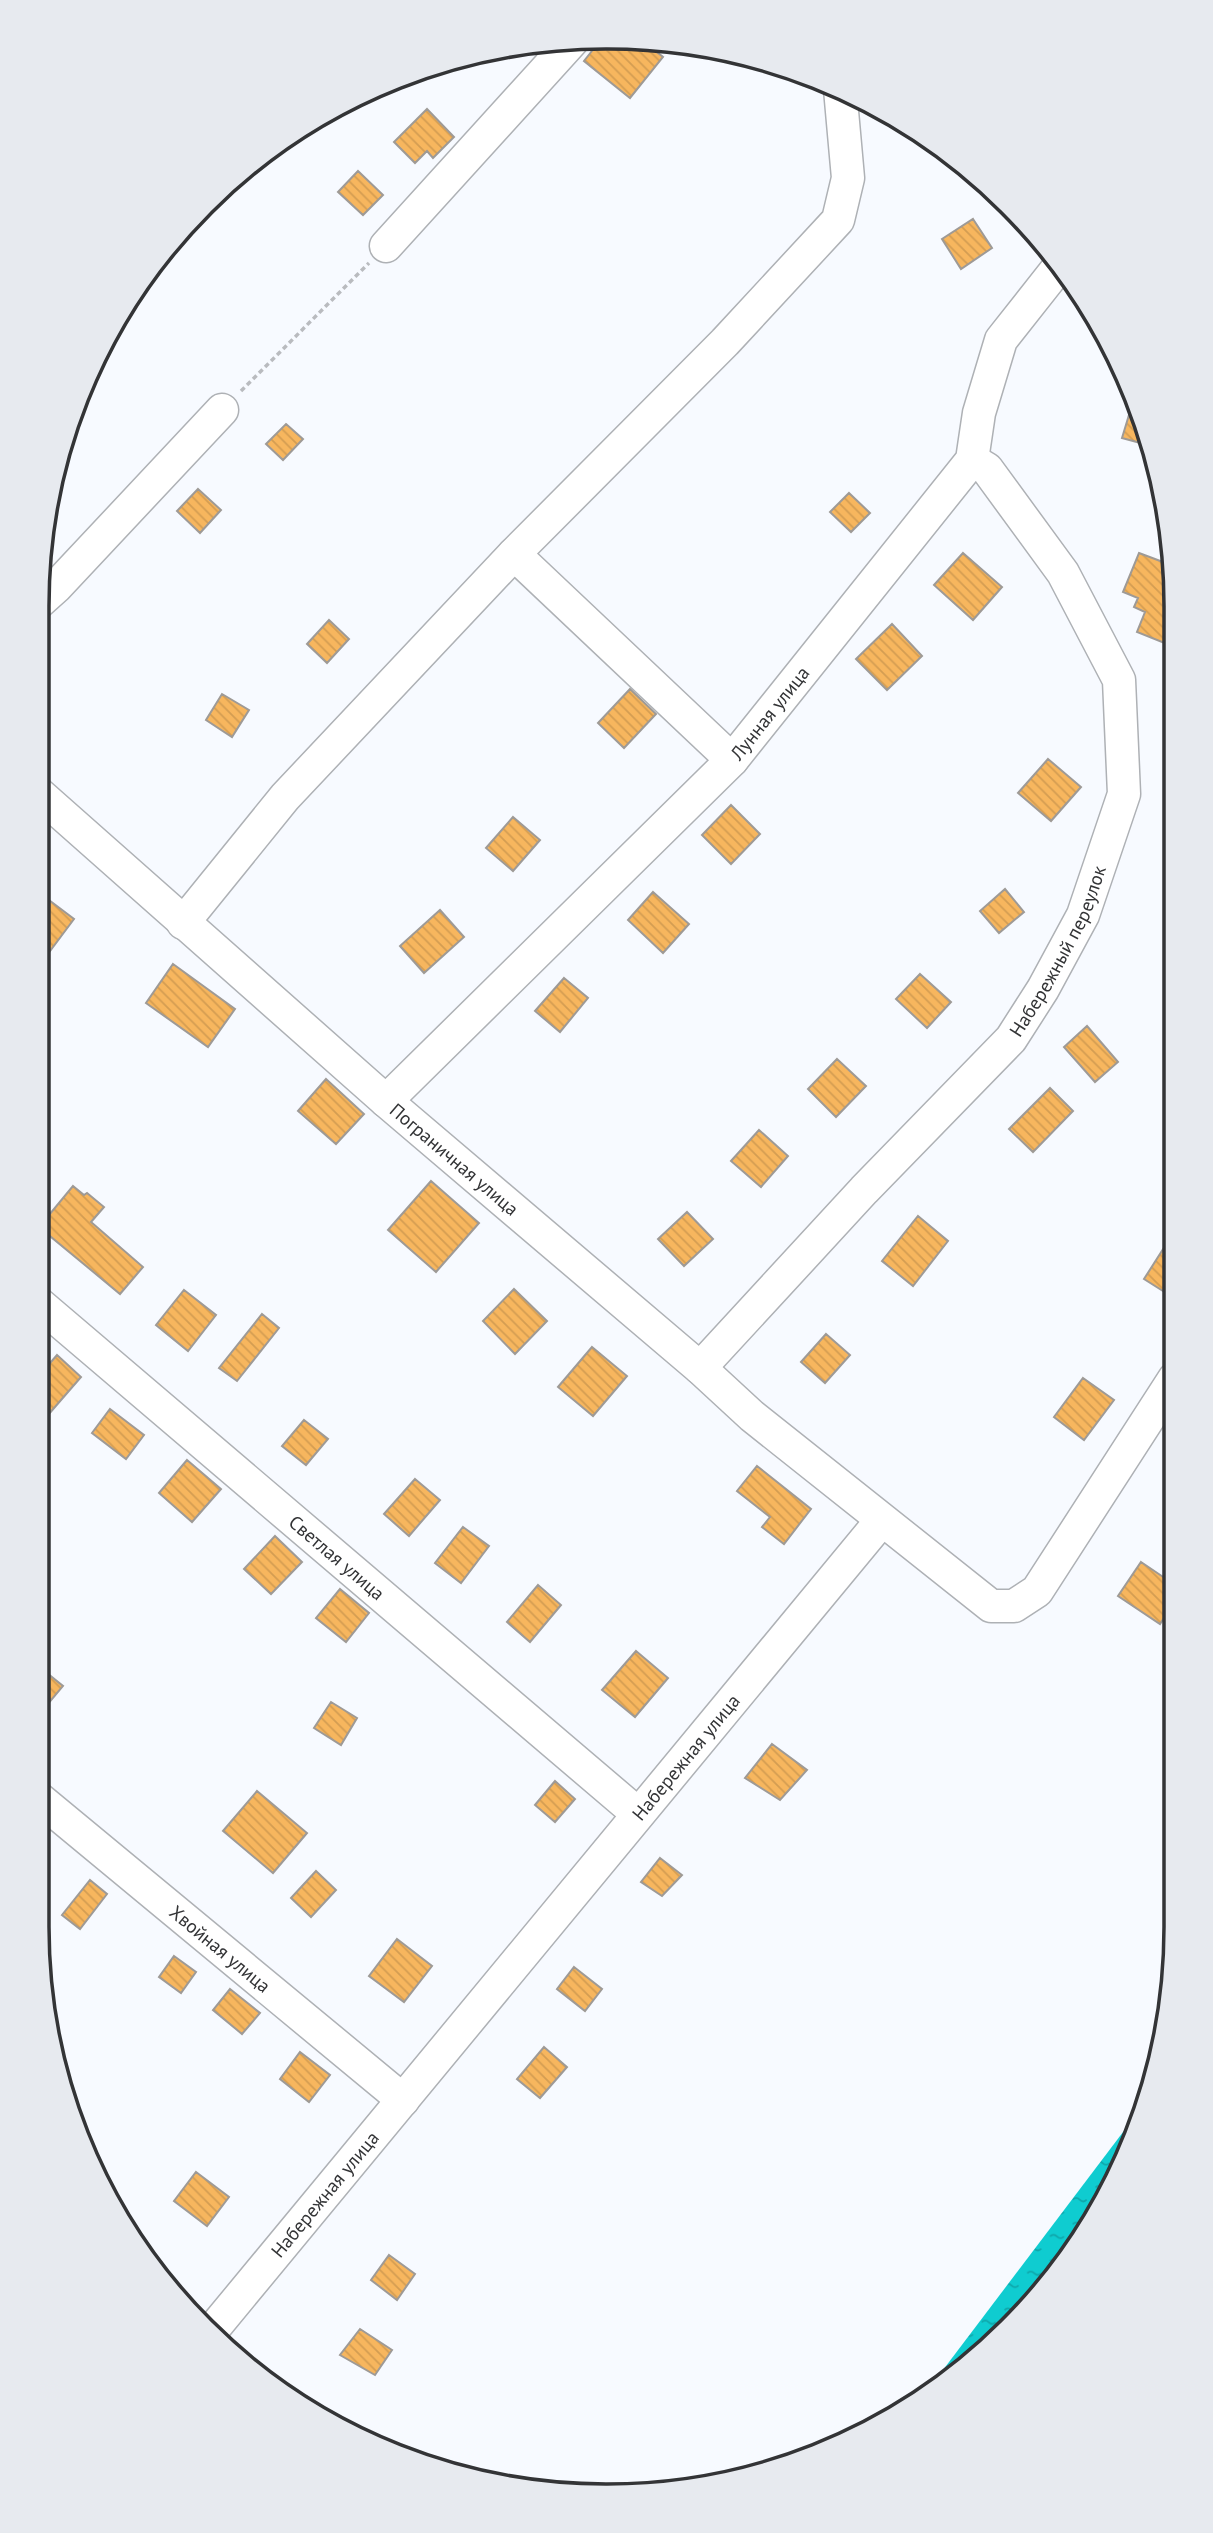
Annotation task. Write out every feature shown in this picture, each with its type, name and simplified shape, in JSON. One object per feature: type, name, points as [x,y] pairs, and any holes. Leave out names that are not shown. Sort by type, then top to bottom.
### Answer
[{"type":"street","points":[[386,246],[563,51]]},
{"type":"street","points":[[183,923],[285,797],[514,554],[726,342],[838,220],[848,178],[841,101]]},
{"type":"street","points":[[972,460],[979,414],[1001,340],[1054,273]]},
{"type":"street","points":[[49,593],[222,410]]},
{"type":"street","name":"Лунная улица","points":[[386,1101],[732,760],[972,460]]},
{"type":"street","name":"Набережный переулок","points":[[700,1368],[864,1190],[1010,1039],[1043,989],[1083,915],[1124,794],[1119,680],[1063,573],[987,469],[972,460]]},
{"type":"street","points":[[514,554],[732,760]]},
{"type":"street","name":"Пограничная улица","points":[[49,803],[386,1101],[700,1368],[752,1416],[881,1521]]},
{"type":"street","name":"Светлая улица","points":[[49,1312],[638,1814]]},
{"type":"street","points":[[881,1521],[991,1606],[1014,1606],[1037,1591],[1164,1394]]},
{"type":"street","name":"Набережная улица","points":[[217,2326],[881,1521]]},
{"type":"street","name":"Хвойная улица","points":[[49,1807],[403,2100]]},
{"type":"path","points":[[222,410],[386,246]]},
{"type":"water","points":[[1126,2128],[1107,2173],[1049,2266],[1001,2321],[941,2372]]},
{"type":"building","points":[[593,49],[643,50],[656,51],[663,57],[630,98],[584,61]]},
{"type":"building","points":[[427,109],[454,137],[433,158],[427,151],[415,163],[394,142]]},
{"type":"building","points":[[358,171],[383,195],[363,215],[338,192]]},
{"type":"building","points":[[973,219],[992,248],[961,269],[942,239]]},
{"type":"building","points":[[1129,414],[1139,443],[1122,438]]},
{"type":"building","points":[[286,424],[303,439],[283,460],[266,444]]},
{"type":"building","points":[[198,489],[221,510],[200,533],[177,511]]},
{"type":"building","points":[[849,493],[870,513],[851,532],[830,512]]},
{"type":"building","points":[[963,553],[1002,587],[973,620],[934,585]]},
{"type":"building","points":[[1139,553],[1162,562],[1164,643],[1137,632],[1145,612],[1134,607],[1138,598],[1123,592]]},
{"type":"building","points":[[329,620],[349,639],[327,663],[307,644]]},
{"type":"building","points":[[892,624],[922,656],[887,690],[856,659]]},
{"type":"building","points":[[630,689],[656,714],[624,748],[598,723]]},
{"type":"building","points":[[222,694],[249,710],[232,737],[206,720]]},
{"type":"building","points":[[1048,759],[1081,787],[1051,821],[1018,793]]},
{"type":"building","points":[[731,805],[760,834],[731,864],[702,835]]},
{"type":"building","points":[[513,817],[540,840],[513,871],[486,848]]},
{"type":"building","points":[[1005,889],[1024,912],[999,933],[980,911]]},
{"type":"building","points":[[653,892],[689,924],[663,953],[628,920]]},
{"type":"building","points":[[49,900],[74,919],[49,952]]},
{"type":"building","points":[[440,910],[464,937],[424,973],[400,946]]},
{"type":"building","points":[[173,964],[235,1009],[208,1047],[146,1003]]},
{"type":"building","points":[[920,974],[951,1002],[927,1028],[896,999]]},
{"type":"building","points":[[564,978],[588,998],[560,1032],[535,1011]]},
{"type":"building","points":[[1087,1026],[1118,1062],[1095,1082],[1064,1047]]},
{"type":"building","points":[[837,1059],[866,1086],[836,1117],[808,1089]]},
{"type":"building","points":[[326,1079],[364,1114],[336,1144],[298,1111]]},
{"type":"building","points":[[1050,1088],[1073,1111],[1033,1152],[1009,1129]]},
{"type":"building","points":[[759,1130],[788,1156],[761,1187],[731,1161]]},
{"type":"building","points":[[431,1181],[479,1223],[436,1272],[388,1230]]},
{"type":"building","points":[[73,1186],[84,1195],[87,1193],[104,1207],[91,1222],[143,1267],[120,1294],[49,1235],[49,1215]]},
{"type":"building","points":[[687,1212],[713,1239],[684,1266],[658,1239]]},
{"type":"building","points":[[918,1216],[948,1241],[913,1286],[882,1261]]},
{"type":"building","points":[[1164,1248],[1164,1292],[1144,1279]]},
{"type":"building","points":[[514,1289],[547,1321],[515,1354],[483,1321]]},
{"type":"building","points":[[184,1290],[216,1315],[188,1351],[156,1325]]},
{"type":"building","points":[[262,1314],[279,1328],[237,1381],[219,1368]]},
{"type":"building","points":[[826,1334],[850,1355],[825,1383],[801,1362]]},
{"type":"building","points":[[592,1347],[627,1376],[593,1416],[558,1387]]},
{"type":"building","points":[[57,1355],[81,1377],[49,1414],[49,1364]]},
{"type":"building","points":[[1083,1378],[1114,1400],[1084,1440],[1054,1417]]},
{"type":"building","points":[[110,1409],[144,1435],[126,1459],[92,1433]]},
{"type":"building","points":[[304,1420],[328,1439],[306,1465],[282,1446]]},
{"type":"building","points":[[187,1460],[221,1489],[192,1522],[159,1493]]},
{"type":"building","points":[[757,1466],[811,1509],[784,1544],[762,1527],[770,1517],[737,1491]]},
{"type":"building","points":[[415,1479],[440,1500],[409,1536],[384,1514]]},
{"type":"building","points":[[463,1527],[489,1546],[461,1583],[435,1563]]},
{"type":"building","points":[[275,1536],[302,1562],[271,1594],[244,1569]]},
{"type":"building","points":[[1141,1562],[1164,1578],[1164,1618],[1160,1624],[1118,1596]]},
{"type":"building","points":[[538,1585],[561,1605],[530,1642],[507,1622]]},
{"type":"building","points":[[340,1589],[369,1613],[346,1642],[316,1618]]},
{"type":"building","points":[[636,1651],[668,1678],[635,1717],[602,1690]]},
{"type":"building","points":[[49,1675],[63,1686],[49,1703]]},
{"type":"building","points":[[331,1702],[357,1718],[341,1745],[314,1728]]},
{"type":"building","points":[[772,1744],[807,1770],[780,1800],[745,1778]]},
{"type":"building","points":[[555,1781],[575,1799],[555,1822],[535,1805]]},
{"type":"building","points":[[257,1791],[307,1833],[273,1873],[223,1831]]},
{"type":"building","points":[[660,1858],[682,1875],[662,1896],[641,1882]]},
{"type":"building","points":[[316,1871],[336,1890],[311,1917],[291,1898]]},
{"type":"building","points":[[90,1880],[107,1894],[80,1929],[62,1915]]},
{"type":"building","points":[[397,1939],[432,1966],[404,2002],[369,1976]]},
{"type":"building","points":[[174,1956],[196,1972],[181,1993],[159,1977]]},
{"type":"building","points":[[574,1967],[602,1989],[585,2011],[557,1989]]},
{"type":"building","points":[[230,1989],[260,2013],[242,2034],[213,2010]]},
{"type":"building","points":[[544,2047],[567,2067],[540,2098],[517,2079]]},
{"type":"building","points":[[300,2052],[330,2075],[309,2102],[280,2079]]},
{"type":"building","points":[[196,2172],[229,2197],[207,2226],[174,2201]]},
{"type":"building","points":[[389,2255],[415,2274],[397,2300],[371,2280]]},
{"type":"building","points":[[360,2329],[392,2350],[375,2375],[340,2355]]}]
